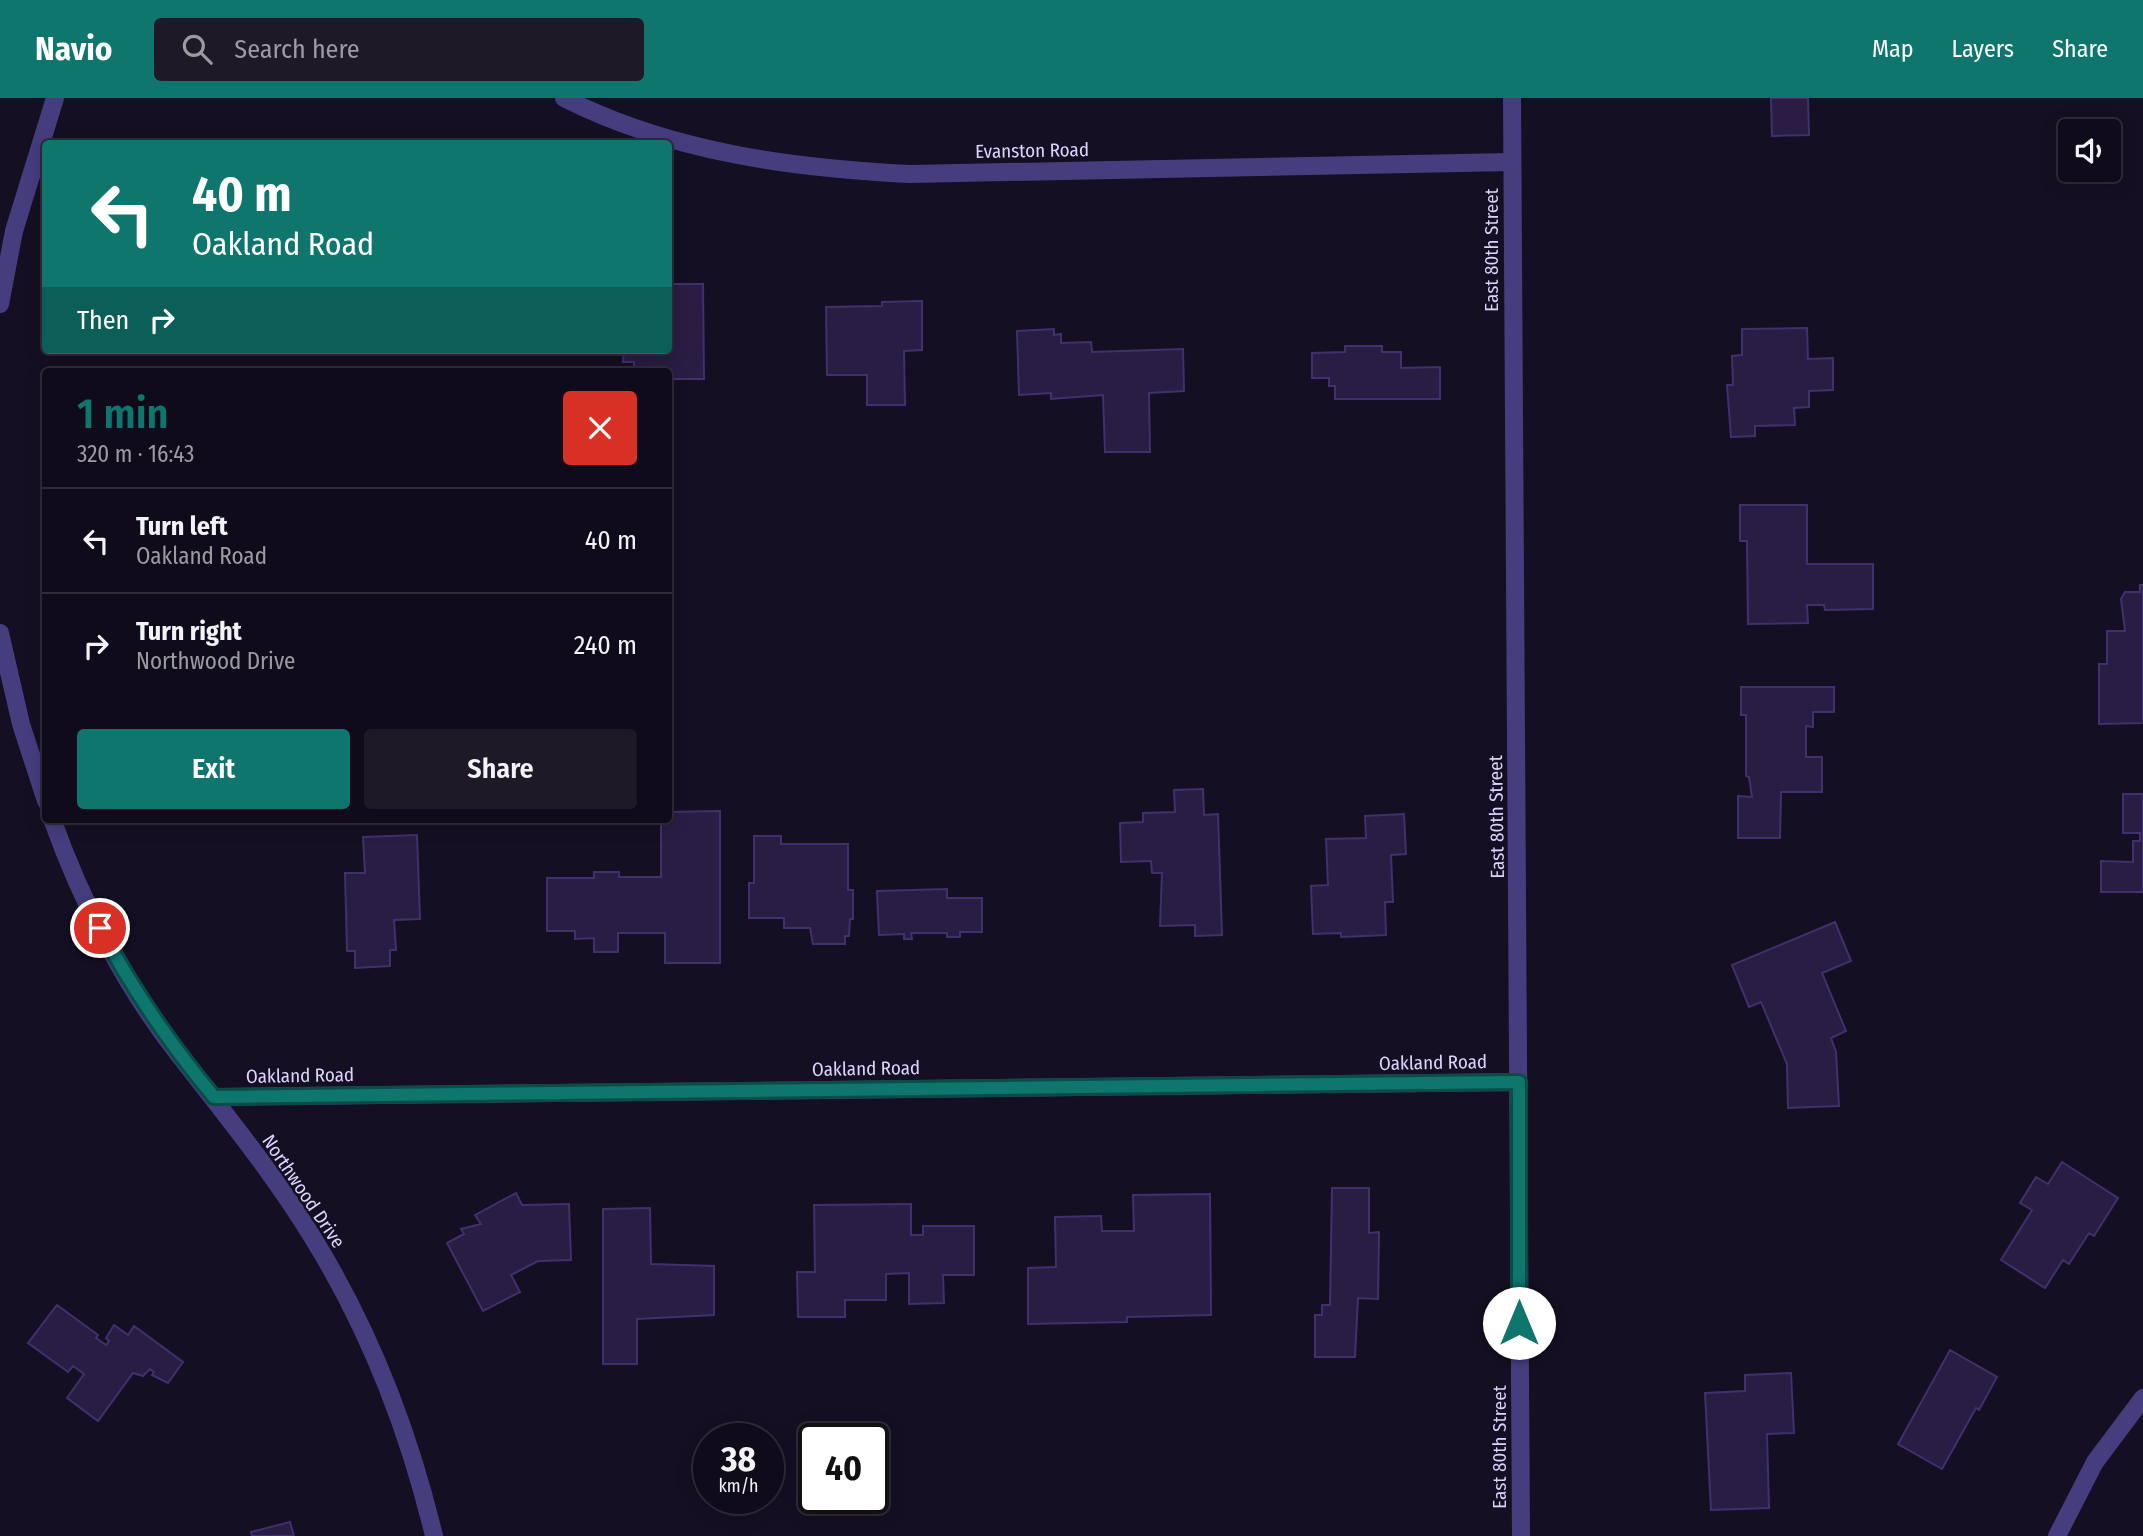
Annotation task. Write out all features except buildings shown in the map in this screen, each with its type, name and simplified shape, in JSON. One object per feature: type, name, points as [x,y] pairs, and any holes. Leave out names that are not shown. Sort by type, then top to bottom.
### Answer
[{"type":"street","points":[[42,140],[55,98]]},
{"type":"street","name":"Evanston Road","points":[[564,98],[601,115],[694,145],[771,161],[855,171],[923,173],[1511,162]]},
{"type":"street","name":"East 80th Street","points":[[1511,98],[1521,1536]]},
{"type":"street","points":[[0,304],[14,231],[42,140]]},
{"type":"street","points":[[0,633],[20,724],[42,789]]},
{"type":"street","name":"Northwood Drive","points":[[54,823],[90,909],[126,975],[176,1050],[214,1097],[309,1231],[369,1338],[413,1454],[434,1536]]},
{"type":"street","name":"Oakland Road","points":[[214,1097],[1519,1082]]},
{"type":"street","points":[[2057,1536],[2095,1462],[2143,1398]]},
{"type":"route","points":[[100,928],[126,975],[176,1050],[214,1097],[1519,1082],[1519,1323]]}]
